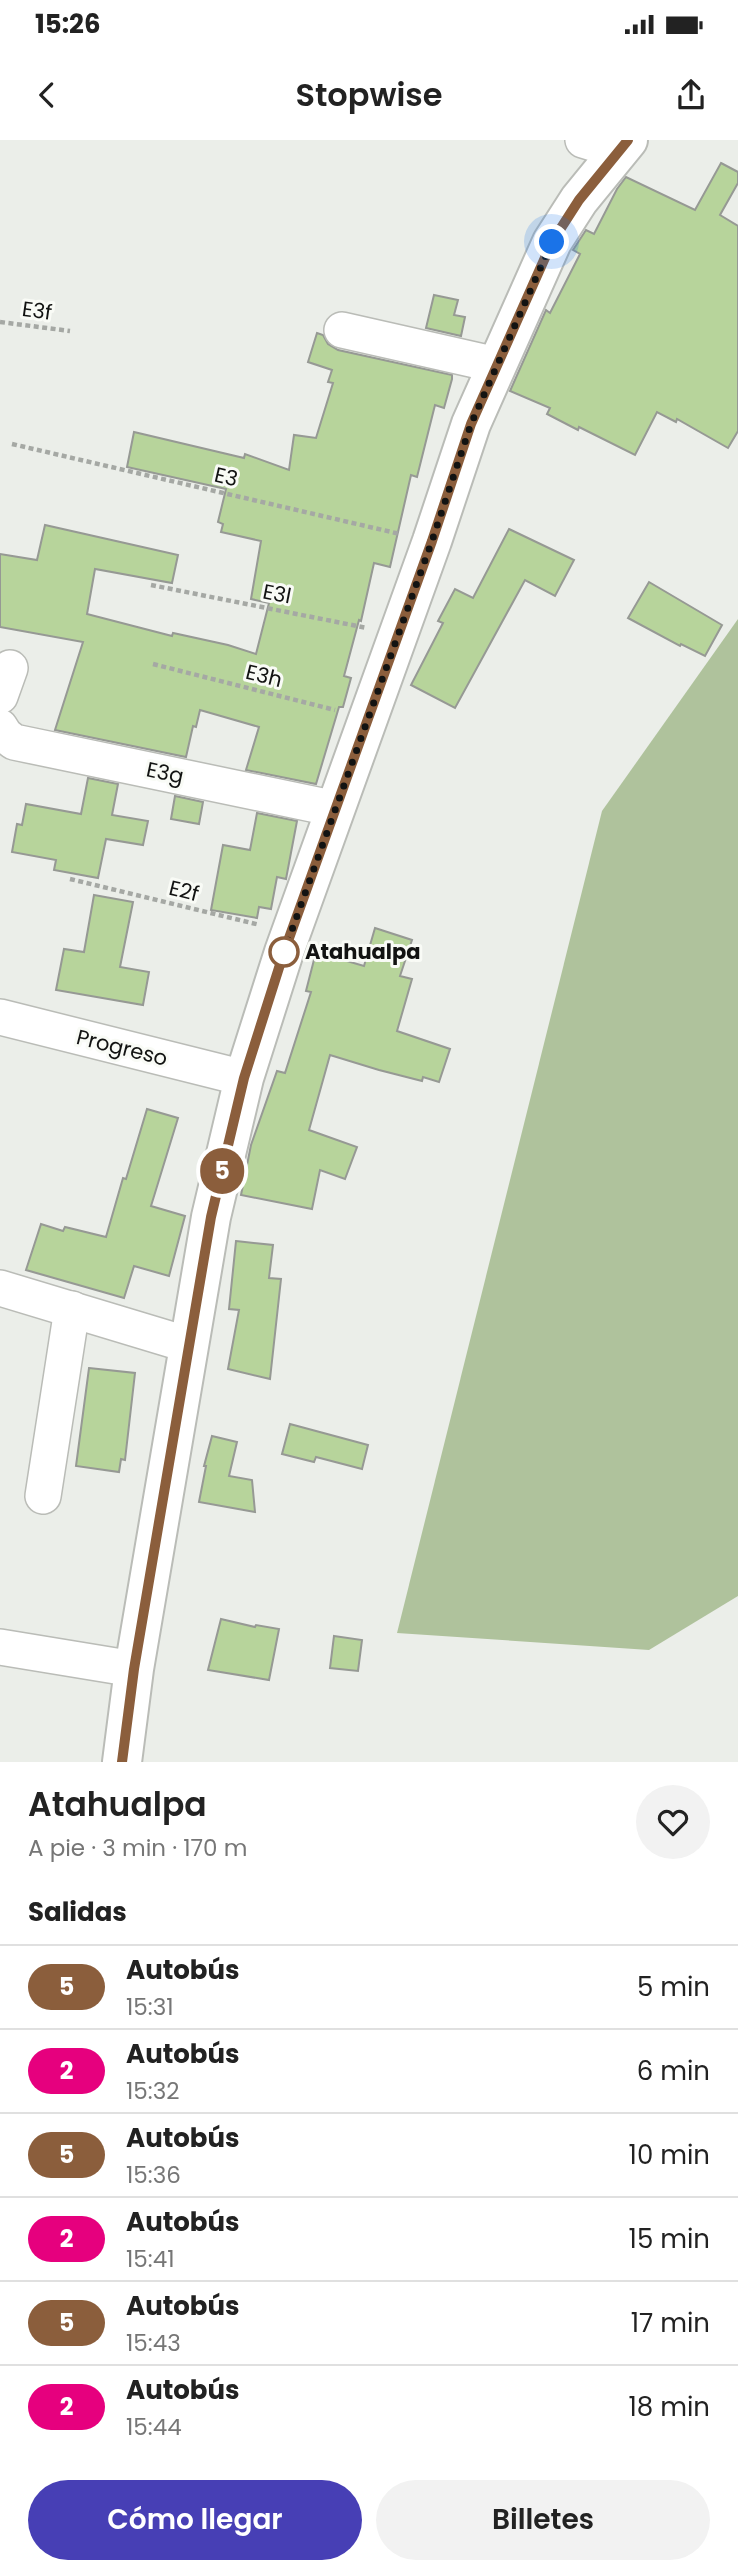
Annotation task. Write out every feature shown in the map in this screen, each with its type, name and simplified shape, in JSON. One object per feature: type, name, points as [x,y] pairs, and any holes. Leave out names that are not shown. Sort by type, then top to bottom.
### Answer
[{"type":"street","points":[[583,140],[624,146]]},
{"type":"street","points":[[122,1762],[134,1669],[211,1217],[244,1078],[291,933],[396,634],[432,541],[471,424],[552,242],[579,200],[624,146]]},
{"type":"street","points":[[342,330],[497,365]]},
{"type":"street","name":"E3g","points":[[0,727],[14,742],[336,809]]},
{"type":"street","name":"Progreso","points":[[0,1017],[244,1078]]},
{"type":"street","points":[[0,1288],[190,1345]]},
{"type":"street","points":[[43,1496],[72,1309]]},
{"type":"street","points":[[0,1647],[134,1669]]},
{"type":"path","name":"E3f","points":[[0,322],[69,331]]},
{"type":"path","name":"E3","points":[[12,444],[432,541]]},
{"type":"path","name":"E3l","points":[[151,585],[396,634]]},
{"type":"path","name":"E3h","points":[[153,664],[368,718]]},
{"type":"path","name":"E2f","points":[[70,879],[291,933]]},
{"type":"green space","points":[[738,619],[738,1596],[649,1650],[397,1633],[602,811]]},
{"type":"building","points":[[721,163],[738,172],[738,183],[720,215],[738,226],[738,431],[728,448],[677,419],[676,422],[657,412],[635,455],[579,427],[578,430],[547,414],[550,408],[510,391],[546,310],[550,313],[580,254],[573,250],[586,230],[594,234],[626,177],[695,210]]},
{"type":"building","points":[[434,295],[458,300],[454,315],[465,317],[461,336],[426,328]]},
{"type":"building","points":[[317,333],[323,335],[328,344],[338,350],[452,375],[452,379],[444,408],[435,405],[417,477],[411,475],[390,567],[374,563],[361,621],[359,620],[344,676],[351,678],[343,707],[339,707],[316,784],[246,770],[259,727],[200,710],[196,727],[193,726],[186,757],[55,730],[83,642],[0,627],[0,554],[37,560],[45,525],[178,555],[172,583],[95,569],[87,614],[172,636],[173,633],[228,645],[256,654],[269,603],[251,599],[261,541],[221,532],[223,524],[218,522],[226,489],[127,467],[134,432],[244,458],[245,454],[289,470],[294,435],[316,438],[333,383],[328,382],[332,370],[308,362]]},
{"type":"building","points":[[509,529],[574,560],[555,596],[525,580],[455,708],[411,685],[443,623],[438,621],[455,589],[473,598]]},
{"type":"building","points":[[649,582],[722,625],[705,656],[628,618]]},
{"type":"building","points":[[88,778],[118,784],[112,815],[148,821],[143,845],[106,839],[98,878],[54,870],[56,860],[12,852],[17,824],[22,825],[26,804],[81,814]]},
{"type":"building","points":[[175,796],[203,802],[199,824],[171,819]]},
{"type":"building","points":[[257,813],[297,821],[286,879],[277,877],[271,909],[259,907],[257,918],[211,910],[223,845],[250,850]]},
{"type":"building","points":[[94,895],[133,902],[120,967],[149,972],[143,1005],[56,990],[64,949],[84,952]]},
{"type":"building","points":[[375,928],[412,940],[400,976],[412,979],[397,1031],[450,1049],[439,1082],[423,1077],[422,1081],[330,1055],[309,1130],[357,1147],[345,1179],[320,1170],[312,1209],[241,1195],[251,1145],[277,1071],[285,1073],[311,992],[306,991],[316,952],[364,966]]},
{"type":"building","points":[[147,1109],[178,1118],[151,1206],[185,1216],[169,1276],[134,1266],[124,1298],[26,1270],[41,1224],[63,1231],[65,1227],[106,1237]]},
{"type":"building","points":[[236,1241],[273,1245],[269,1278],[281,1279],[270,1379],[228,1369],[239,1310],[229,1309]]},
{"type":"building","points":[[89,1368],[135,1373],[125,1460],[121,1459],[119,1472],[76,1466]]},
{"type":"building","points":[[290,1424],[368,1445],[362,1469],[316,1457],[314,1462],[282,1454]]},
{"type":"building","points":[[212,1436],[237,1442],[229,1476],[252,1480],[255,1512],[199,1502]]},
{"type":"building","points":[[221,1619],[255,1627],[279,1629],[269,1680],[208,1670]]},
{"type":"building","points":[[334,1636],[362,1640],[358,1671],[330,1668]]},
{"type":"bus line","name":"5","points":[[122,1762],[134,1669],[211,1217],[244,1078],[284,952],[396,634],[432,541],[471,424],[552,242],[579,200],[628,140]]},
{"type":"place","name":"Atahualpa","points":[[284,952]]},
{"type":"route","points":[[284,952],[396,634],[432,541],[471,424],[552,242]]}]
